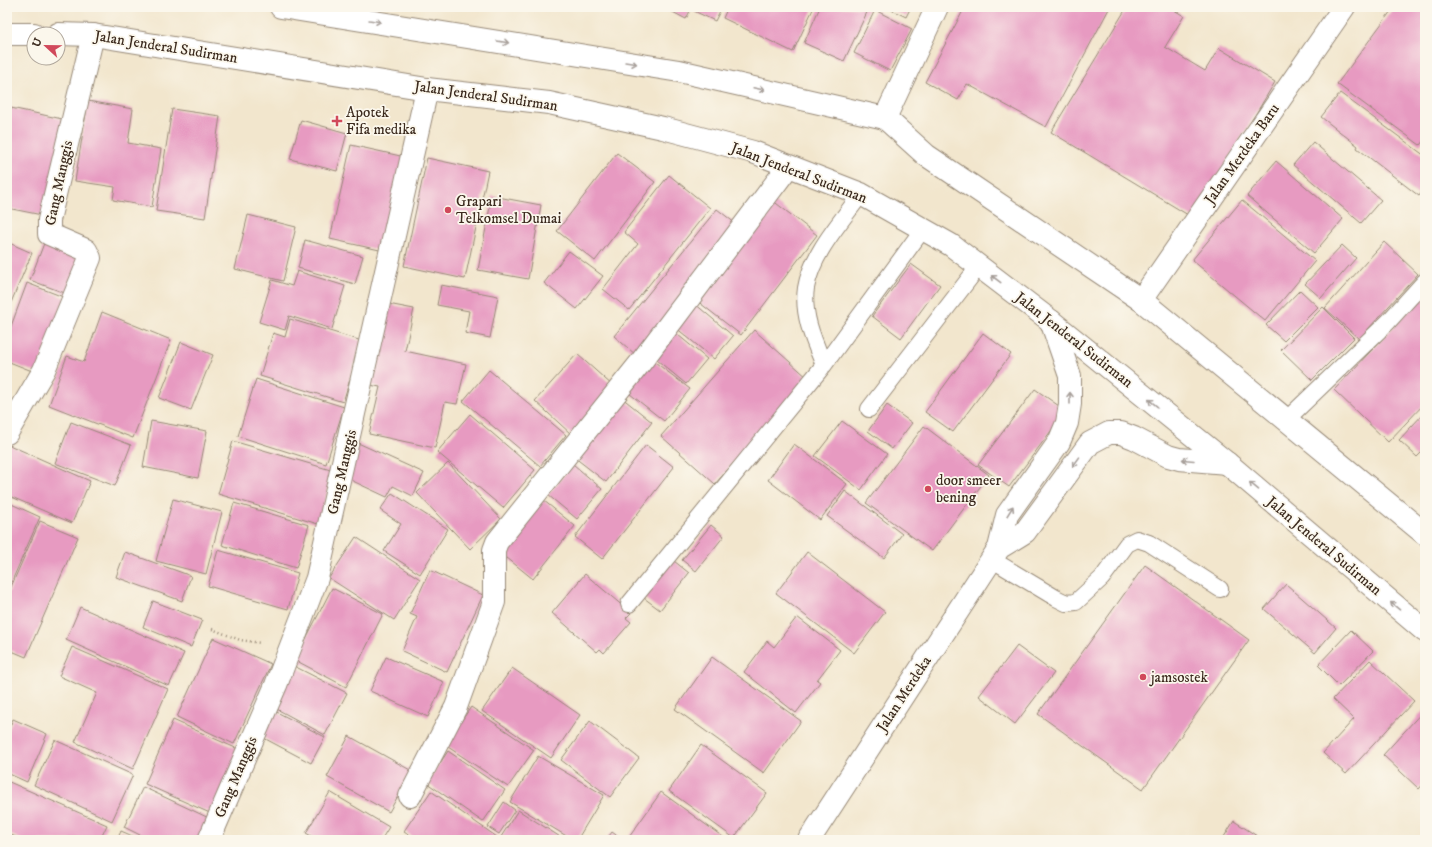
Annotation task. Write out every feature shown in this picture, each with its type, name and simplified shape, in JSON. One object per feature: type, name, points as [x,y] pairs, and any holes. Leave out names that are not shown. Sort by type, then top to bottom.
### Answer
[{"type":"street","points":[[281,7],[679,71],[885,118],[926,155],[1141,300],[1286,420],[1422,526]]},
{"type":"street","points":[[885,118],[937,7]]},
{"type":"street","name":"Jalan Merdeka Baru","points":[[1141,300],[1344,7]]},
{"type":"street","points":[[7,34],[26,34]]},
{"type":"street","name":"Jalan Jenderal Sudirman","points":[[66,34],[93,35],[427,88],[549,103],[663,128],[753,152],[788,167],[861,194],[951,245],[1051,321],[1227,463],[1425,632]]},
{"type":"street","name":"Gang Manggis","points":[[7,433],[44,370],[90,258],[86,250],[49,234],[49,220],[93,35]]},
{"type":"street","name":"Gang Manggis","points":[[209,840],[293,640],[317,578],[427,88]]},
{"type":"street","points":[[410,796],[456,707],[494,602],[494,550],[497,542],[641,362],[788,167]]},
{"type":"street","name":"Jalan Merdeka","points":[[809,840],[995,553],[1007,515],[1059,442],[1067,423],[1070,404],[1070,376],[1051,321]]},
{"type":"street","name":"Jalan Merdeka","points":[[995,553],[1025,532],[1090,443],[1108,433],[1121,433],[1134,438],[1168,456],[1179,459],[1227,463]]},
{"type":"lane","points":[[824,365],[809,326],[806,290],[816,261],[861,194]]},
{"type":"lane","points":[[629,604],[824,365],[923,229]]},
{"type":"lane","points":[[869,409],[978,266]]},
{"type":"lane","points":[[1286,420],[1388,322],[1425,282]]},
{"type":"lane","points":[[995,553],[1056,598],[1066,603],[1076,602],[1102,578],[1127,544],[1137,539],[1149,543],[1220,589]]},
{"type":"path","points":[[212,629],[240,640],[270,644],[293,640]]},
{"type":"building","points":[[663,7],[692,7],[686,19]]},
{"type":"building","points":[[696,7],[722,7],[715,21],[694,11]]},
{"type":"building","points":[[728,7],[814,7],[793,52],[723,18]]},
{"type":"building","points":[[820,7],[869,8],[844,61],[804,43]]},
{"type":"building","points":[[886,7],[911,7],[906,17]]},
{"type":"building","points":[[965,7],[1110,7],[1046,127],[967,84],[958,100],[925,82]]},
{"type":"building","points":[[1127,7],[1169,7],[1184,16],[1165,47],[1205,71],[1219,48],[1275,82],[1193,218],[1051,132]]},
{"type":"building","points":[[1394,7],[1425,7],[1425,139],[1420,145],[1337,84]]},
{"type":"building","points":[[875,10],[912,29],[890,71],[854,53]]},
{"type":"building","points":[[1340,93],[1425,156],[1425,188],[1419,196],[1357,148],[1358,146],[1321,117]]},
{"type":"building","points":[[88,101],[133,109],[128,143],[161,149],[152,207],[113,200],[115,187],[75,181]]},
{"type":"building","points":[[11,108],[67,120],[47,216],[7,208],[7,126]]},
{"type":"building","points":[[172,109],[220,116],[205,218],[156,211]]},
{"type":"building","points":[[301,120],[347,133],[337,171],[290,159]]},
{"type":"building","points":[[1313,142],[1381,200],[1361,223],[1293,165]]},
{"type":"building","points":[[351,145],[405,157],[384,251],[330,239]]},
{"type":"building","points":[[617,153],[655,182],[595,261],[557,231]]},
{"type":"building","name":"Grapari Telkomsel Dumai","points":[[427,158],[488,171],[465,279],[404,266]]},
{"type":"building","points":[[1276,161],[1343,219],[1314,253],[1247,196]]},
{"type":"building","points":[[669,175],[710,208],[629,310],[603,289],[638,244],[624,232]]},
{"type":"building","points":[[492,196],[541,205],[528,279],[478,270]]},
{"type":"building","points":[[772,200],[817,235],[741,335],[696,300]]},
{"type":"building","points":[[1242,200],[1315,261],[1265,321],[1192,260]]},
{"type":"building","points":[[717,209],[740,227],[636,355],[614,336]]},
{"type":"building","points":[[248,215],[296,227],[283,281],[235,269]]},
{"type":"building","points":[[46,238],[86,254],[70,295],[30,280]]},
{"type":"building","points":[[305,240],[363,256],[355,284],[298,268]]},
{"type":"building","points":[[7,242],[32,253],[7,312]]},
{"type":"building","points":[[1384,242],[1418,274],[1359,339],[1325,308]]},
{"type":"building","points":[[1342,245],[1356,258],[1321,298],[1305,284]]},
{"type":"building","points":[[569,251],[603,276],[577,309],[544,283]]},
{"type":"building","points":[[911,264],[940,285],[901,338],[872,316]]},
{"type":"building","points":[[297,271],[345,286],[332,329],[289,316],[285,330],[259,322],[272,280],[292,286]]},
{"type":"building","points":[[27,283],[66,298],[37,373],[7,361],[7,337]]},
{"type":"building","points":[[441,285],[498,296],[490,338],[465,333],[469,311],[437,305]]},
{"type":"building","points":[[1300,290],[1318,307],[1284,341],[1266,325]]},
{"type":"building","points":[[1421,298],[1425,301],[1425,403],[1388,442],[1334,390]]},
{"type":"building","points":[[694,303],[733,336],[714,359],[675,327]]},
{"type":"building","points":[[388,304],[414,309],[405,351],[466,364],[457,404],[445,402],[435,448],[369,434],[380,387],[370,385]]},
{"type":"building","points":[[1323,307],[1354,338],[1312,380],[1281,350]]},
{"type":"building","points":[[102,312],[171,340],[133,438],[49,405],[67,356],[84,362]]},
{"type":"building","points":[[290,319],[362,341],[343,402],[260,376],[273,333],[285,337]]},
{"type":"building","points":[[672,330],[707,359],[686,384],[651,355]]},
{"type":"building","points":[[754,330],[808,378],[715,484],[661,436]]},
{"type":"building","points":[[983,333],[1011,354],[953,432],[925,412]]},
{"type":"building","points":[[181,342],[213,355],[191,410],[159,398]]},
{"type":"building","points":[[577,354],[613,386],[571,434],[535,401]]},
{"type":"building","points":[[651,359],[690,389],[664,421],[625,390]]},
{"type":"building","points":[[489,370],[566,435],[540,466],[463,401]]},
{"type":"building","points":[[256,379],[344,407],[326,464],[238,436]]},
{"type":"building","points":[[1035,389],[1066,411],[1009,487],[978,465]]},
{"type":"building","points":[[621,397],[652,422],[606,482],[574,457]]},
{"type":"building","points":[[887,405],[912,423],[892,449],[868,431]]},
{"type":"building","points":[[1425,412],[1425,449],[1417,457],[1399,440]]},
{"type":"building","points":[[470,414],[535,470],[503,508],[437,452]]},
{"type":"building","points":[[151,421],[207,431],[198,478],[143,467]]},
{"type":"building","points":[[842,421],[887,454],[861,490],[815,456]]},
{"type":"building","points":[[71,422],[131,445],[115,486],[55,463]]},
{"type":"building","name":"door smeer bening","points":[[924,426],[989,475],[932,551],[866,503]]},
{"type":"building","points":[[233,441],[334,471],[318,524],[218,494]]},
{"type":"building","points":[[358,443],[424,473],[413,496],[393,486],[387,497],[342,476]]},
{"type":"building","points":[[7,444],[90,481],[72,523],[7,495]]},
{"type":"building","points":[[794,444],[847,484],[820,520],[768,480]]},
{"type":"building","points":[[646,445],[674,467],[602,559],[575,537]]},
{"type":"building","points":[[448,463],[501,519],[470,549],[417,493]]},
{"type":"building","points":[[573,464],[602,489],[577,519],[548,495]]},
{"type":"building","points":[[845,491],[902,534],[884,558],[827,516]]},
{"type":"building","points":[[392,493],[448,529],[420,574],[384,551],[401,524],[380,510]]},
{"type":"building","points":[[173,499],[222,512],[206,574],[156,561]]},
{"type":"building","points":[[543,500],[575,526],[533,579],[501,553]]},
{"type":"building","points":[[7,502],[40,517],[7,592]]},
{"type":"building","points":[[234,503],[309,525],[296,568],[222,545]]},
{"type":"building","points":[[40,521],[78,537],[26,657],[7,649],[7,596]]},
{"type":"building","points":[[711,525],[724,536],[696,571],[682,560]]},
{"type":"building","points":[[356,537],[420,579],[394,620],[329,578]]},
{"type":"building","points":[[218,550],[298,573],[288,609],[208,586]]},
{"type":"building","points":[[125,552],[191,576],[182,601],[116,577]]},
{"type":"building","points":[[807,552],[885,612],[854,653],[776,593]]},
{"type":"building","points":[[669,557],[689,573],[660,610],[640,595]]},
{"type":"building","name":"jamsostek","points":[[1145,565],[1249,640],[1143,789],[1038,714]]},
{"type":"building","points":[[430,570],[483,595],[447,672],[402,651],[417,617],[410,614]]},
{"type":"building","points":[[585,574],[631,613],[626,618],[631,622],[604,653],[600,649],[597,652],[552,613]]},
{"type":"building","points":[[1286,584],[1336,628],[1315,653],[1264,609]]},
{"type":"building","points":[[332,588],[383,614],[346,687],[295,660]]},
{"type":"building","points":[[153,601],[202,620],[191,647],[143,627]]},
{"type":"building","points":[[80,607],[184,653],[169,686],[66,640]]},
{"type":"building","points":[[797,617],[840,650],[817,680],[820,682],[796,713],[744,672],[767,641],[774,647]]},
{"type":"building","points":[[1351,630],[1373,651],[1339,686],[1318,665]]},
{"type":"building","points":[[213,638],[271,664],[234,744],[177,717]]},
{"type":"building","points":[[1017,646],[1054,673],[1015,724],[979,696]]},
{"type":"building","points":[[72,647],[168,689],[133,769],[75,742],[97,693],[59,676]]},
{"type":"building","points":[[386,657],[444,682],[428,717],[370,691]]},
{"type":"building","points":[[712,657],[801,721],[764,773],[675,709]]},
{"type":"building","points":[[1370,660],[1414,701],[1346,774],[1323,753],[1354,719],[1333,699]]},
{"type":"building","points":[[294,666],[347,693],[325,735],[273,707]]},
{"type":"building","points":[[512,668],[580,715],[551,758],[482,711]]},
{"type":"building","points":[[471,707],[534,750],[508,787],[445,745]]},
{"type":"building","points":[[271,709],[325,737],[311,763],[258,735]]},
{"type":"building","points":[[1425,709],[1425,782],[1419,789],[1383,755]]},
{"type":"building","points":[[13,719],[47,734],[27,782],[7,773],[7,733]]},
{"type":"building","points":[[173,720],[240,750],[212,814],[145,784]]},
{"type":"building","points":[[590,721],[639,758],[610,797],[561,760]]},
{"type":"building","points":[[349,736],[412,771],[389,812],[327,777]]},
{"type":"building","points":[[55,740],[133,775],[112,821],[34,785]]},
{"type":"building","points":[[701,745],[767,793],[734,838],[669,791]]},
{"type":"building","points":[[448,751],[505,790],[483,822],[427,783]]},
{"type":"building","points":[[538,756],[604,795],[577,840],[573,840],[510,802]]},
{"type":"building","points":[[7,781],[107,825],[100,840],[22,840],[7,833]]},
{"type":"building","points":[[143,787],[211,819],[200,840],[150,840],[124,827]]},
{"type":"building","points":[[431,791],[497,837],[494,840],[417,840],[404,831]]},
{"type":"building","points":[[330,792],[389,827],[381,840],[318,840],[306,833]]},
{"type":"building","points":[[661,792],[727,840],[627,840]]},
{"type":"building","points":[[504,802],[515,810],[499,834],[488,827]]},
{"type":"building","points":[[518,810],[565,840],[499,840]]},
{"type":"building","points":[[1234,821],[1263,840],[1222,840]]},
{"type":"building","points":[[121,831],[142,840],[117,840]]},
{"type":"building","points":[[612,832],[623,840],[606,840]]},
{"type":"place","name":"Apotek Fifa medika","points":[[337,121]]},
{"type":"place","name":"Grapari Telkomsel Dumai","points":[[448,210]]},
{"type":"place","name":"door smeer bening","points":[[928,489]]},
{"type":"place","name":"jamsostek","points":[[1143,677]]}]
